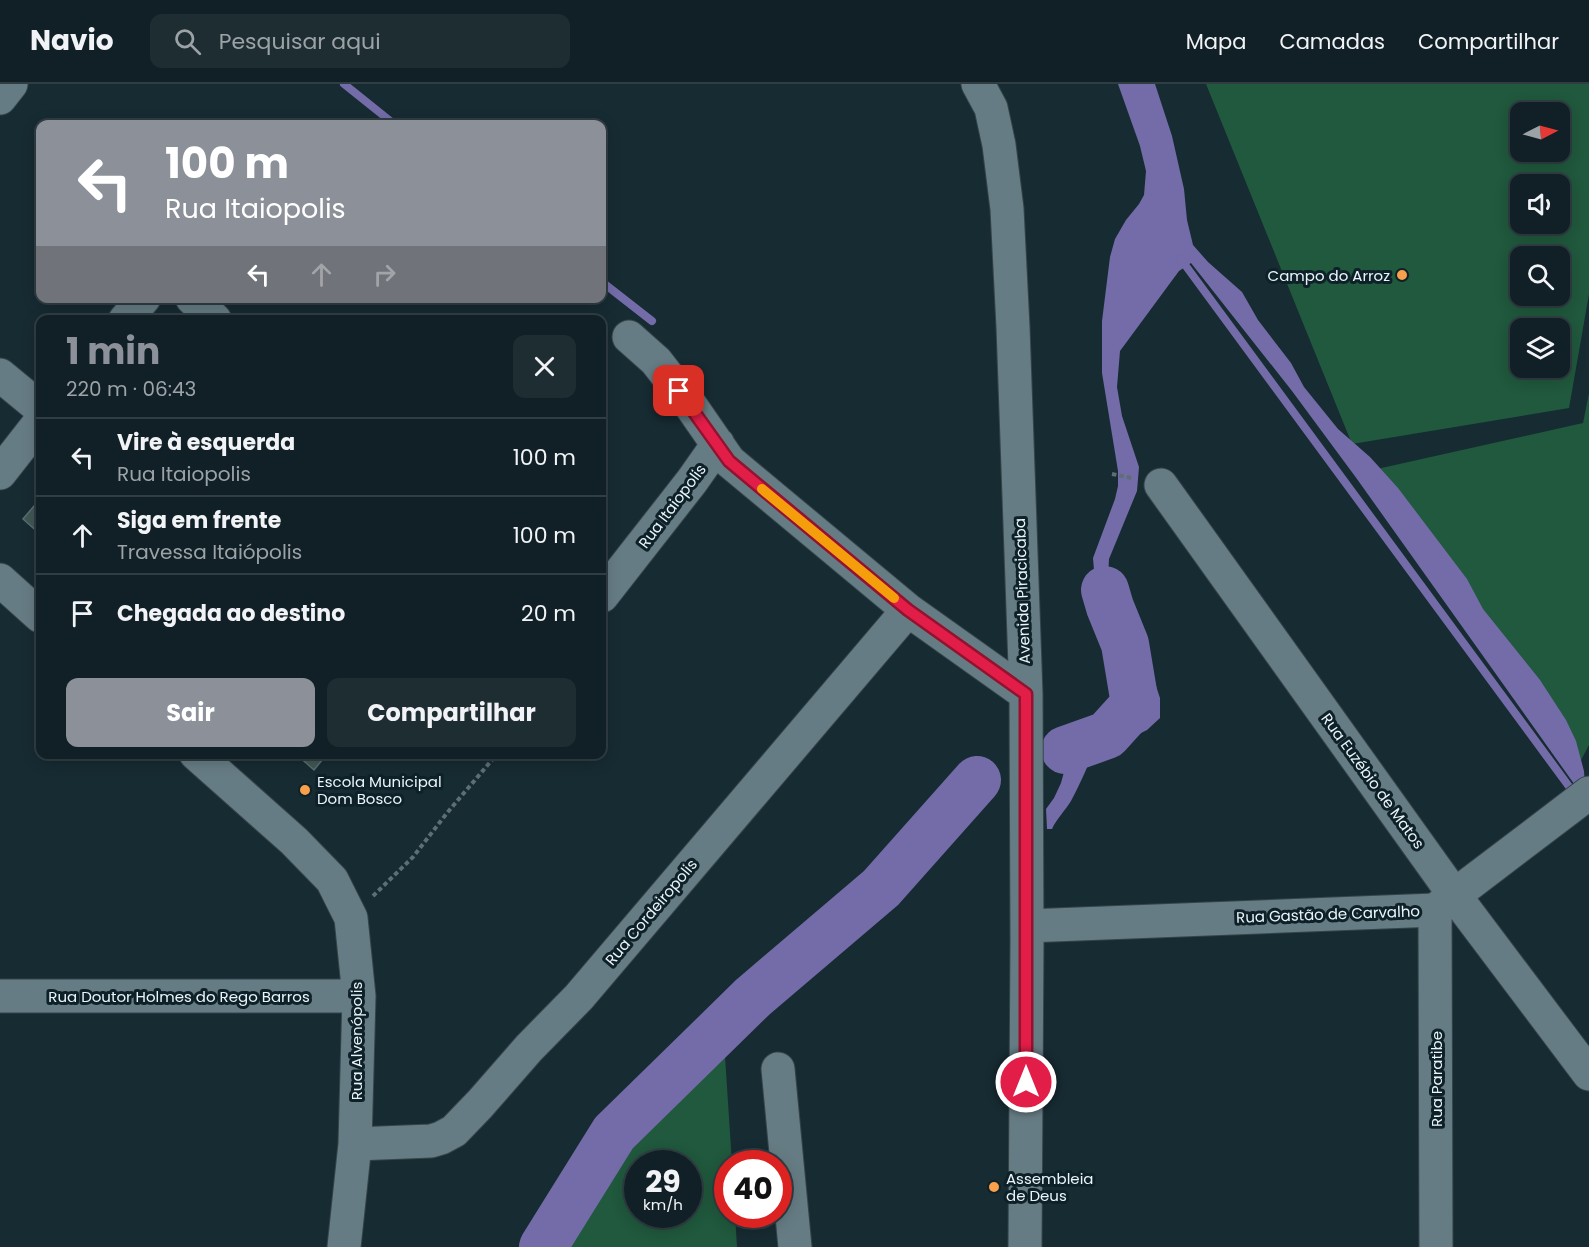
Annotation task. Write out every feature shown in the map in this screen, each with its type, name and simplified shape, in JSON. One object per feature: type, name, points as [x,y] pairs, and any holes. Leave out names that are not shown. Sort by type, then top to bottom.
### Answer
[{"type":"street","points":[[0,98],[11,84]]},
{"type":"street","name":"Avenida Piracicaba","points":[[978,84],[991,108],[999,146],[1007,209],[1013,327],[1026,694],[1025,1247]]},
{"type":"street","points":[[129,315],[140,303]]},
{"type":"street","points":[[197,303],[210,315]]},
{"type":"street","points":[[629,337],[656,361],[718,444]]},
{"type":"street","points":[[0,375],[36,405]]},
{"type":"street","points":[[0,473],[36,427]]},
{"type":"street","name":"Rua Itaiopolis","points":[[606,591],[718,444],[729,461],[742,473],[908,610],[1026,694]]},
{"type":"street","name":"Rua Euzébio de Matos","points":[[1148,482],[1445,903],[1589,1074]]},
{"type":"street","points":[[0,580],[36,612]]},
{"type":"street","name":"Rua Cordeiropolis","points":[[355,1144],[431,1141],[454,1131],[579,997],[908,610]]},
{"type":"street","name":"Rua Alvenópolis","points":[[202,759],[294,841],[332,880],[351,918],[359,996],[355,1144],[344,1247]]},
{"type":"street","points":[[1445,903],[1581,799]]},
{"type":"street","name":"Rua Gastão de Carvalho","points":[[1027,926],[1445,903]]},
{"type":"street","name":"Rua Paratibe","points":[[1436,1247],[1445,903]]},
{"type":"street","name":"Rua Doutor Holmes do Rego Barros","points":[[0,996],[359,996]]},
{"type":"street","points":[[778,1069],[795,1247]]},
{"type":"path","points":[[1113,474],[1148,482]]},
{"type":"path","points":[[351,918],[413,857],[492,759]]},
{"type":"green space","name":"Campo do Arroz","points":[[1206,84],[1589,84],[1589,294],[1569,408],[1352,444]]},
{"type":"green space","points":[[1589,393],[1589,745],[1579,764],[1368,471],[1583,423]]},
{"type":"green space","points":[[725,1056],[731,1150],[714,1150],[714,1228],[736,1228],[737,1247],[562,1247],[624,1156],[624,1228],[702,1228],[702,1150],[628,1150]]},
{"type":"shaded area","points":[[1118,84],[1155,84],[1172,136],[1193,245],[1208,262],[1242,292],[1258,320],[1291,363],[1304,387],[1338,429],[1370,457],[1398,488],[1467,579],[1483,609],[1540,680],[1566,720],[1576,741],[1584,771],[1585,785],[1577,788],[1357,479],[1292,391],[1191,263],[1179,271],[1120,351],[1117,387],[1122,416],[1139,467],[1137,491],[1109,559],[1108,578],[1123,621],[1139,651],[1148,662],[1160,698],[1160,718],[1147,730],[1131,738],[1111,740],[1095,748],[1071,801],[1052,829],[1047,829],[1046,809],[1061,783],[1069,742],[1073,736],[1129,722],[1138,707],[1139,684],[1135,664],[1119,642],[1094,570],[1093,558],[1118,486],[1118,471],[1102,373],[1102,321],[1110,257],[1115,239],[1144,195],[1146,171],[1140,146]]},
{"type":"building","points":[[36,504],[36,530],[23,519]]},
{"type":"building","points":[[302,759],[323,759],[314,770]]},
{"type":"waterway","points":[[344,84],[389,120]]},
{"type":"waterway","points":[[1180,258],[1576,796]]},
{"type":"waterway","points":[[606,285],[652,321]]},
{"type":"waterway","points":[[1065,750],[1107,735],[1135,704],[1125,644],[1105,590]]},
{"type":"waterway","points":[[543,1247],[614,1133],[753,997],[881,888],[977,780]]},
{"type":"slow traffic","points":[[762,489],[894,598]]},
{"type":"place","name":"Campo do Arroz","points":[[1402,275]]},
{"type":"place","name":"Escola Municipal Dom Bosco","points":[[305,790]]},
{"type":"place","name":"Assembleia de Deus","points":[[994,1187]]},
{"type":"route","points":[[679,391],[729,461],[908,610],[1026,694],[1028,940],[1026,1082]]}]
